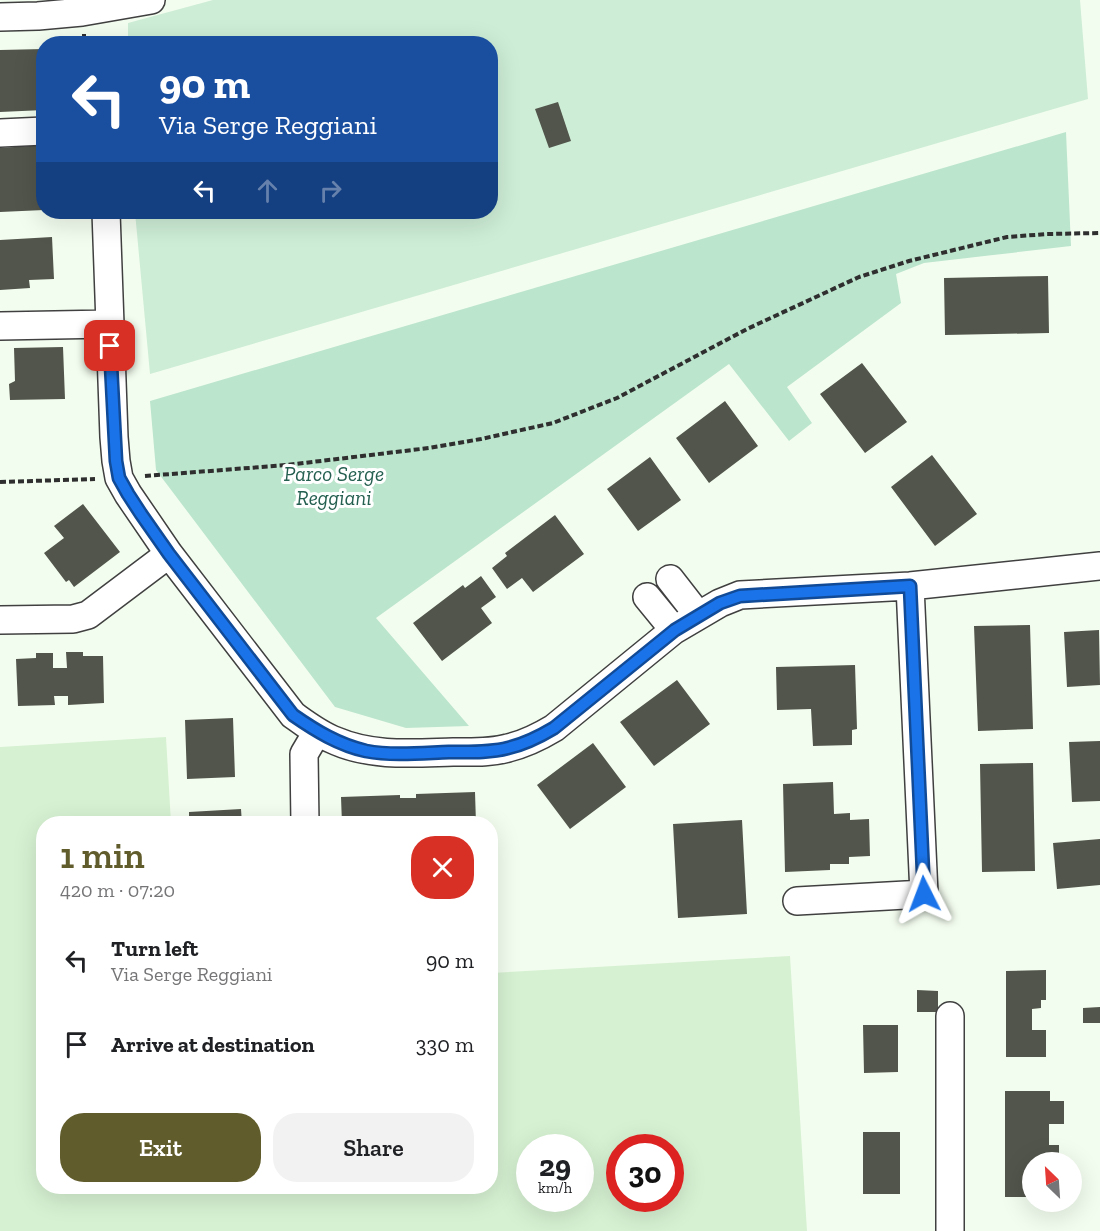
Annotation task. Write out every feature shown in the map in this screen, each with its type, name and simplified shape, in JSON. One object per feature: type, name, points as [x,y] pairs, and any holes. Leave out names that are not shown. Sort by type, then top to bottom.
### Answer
[{"type":"street","points":[[0,17],[82,12],[151,0]]},
{"type":"street","points":[[0,133],[36,131]]},
{"type":"street","points":[[106,219],[114,437],[119,478],[169,554],[293,715],[317,732],[337,742],[367,751],[401,754],[488,751],[506,749],[532,741],[554,728],[675,630],[720,603],[740,596],[910,586],[1100,566]]},
{"type":"street","points":[[0,326],[109,324]]},
{"type":"street","points":[[0,620],[74,618],[88,615],[169,554]]},
{"type":"street","points":[[670,579],[698,615]]},
{"type":"street","points":[[797,901],[924,894],[910,586]]},
{"type":"street","points":[[647,597],[675,630]]},
{"type":"street","points":[[305,816],[304,754],[317,732]]},
{"type":"street","points":[[950,1016],[950,1231]]},
{"type":"path","points":[[0,482],[119,478],[287,465],[429,448],[553,423],[617,399],[747,329],[860,277],[909,261],[1007,237],[1100,233]]},
{"type":"green space","points":[[213,0],[1080,0],[1088,99],[150,374],[136,219],[498,219],[498,36],[128,36],[128,23]]},
{"type":"green space","name":"Parco Serge Reggiani","points":[[1066,132],[1071,246],[924,263],[896,274],[901,303],[787,387],[812,423],[789,441],[729,364],[376,618],[469,726],[406,728],[335,707],[156,470],[150,401]]},
{"type":"green space","points":[[166,737],[171,816],[36,816],[36,1194],[498,1194],[498,973],[790,956],[807,1231],[0,1231],[0,747]]},
{"type":"building","points":[[36,49],[36,110],[0,112],[0,50]]},
{"type":"building","points":[[558,102],[571,141],[549,148],[535,109]]},
{"type":"building","points":[[36,146],[36,210],[0,212],[0,148]]},
{"type":"building","points":[[52,237],[54,279],[29,280],[30,288],[0,290],[0,240]]},
{"type":"building","points":[[1048,276],[1049,333],[945,335],[944,278]]},
{"type":"building","points":[[63,347],[65,399],[10,400],[9,384],[15,381],[14,348]]},
{"type":"building","points":[[862,363],[907,422],[865,453],[820,394]]},
{"type":"building","points":[[725,401],[758,446],[709,483],[676,438]]},
{"type":"building","points":[[932,455],[977,514],[935,546],[891,487]]},
{"type":"building","points":[[650,457],[681,500],[638,531],[607,489]]},
{"type":"building","points":[[83,504],[120,552],[74,587],[69,580],[66,582],[44,553],[64,538],[54,526]]},
{"type":"building","points":[[555,515],[584,554],[533,592],[522,578],[507,589],[492,568],[507,556],[505,553]]},
{"type":"building","points":[[481,576],[496,597],[481,608],[492,623],[442,661],[413,623],[463,585],[465,588]]},
{"type":"building","points":[[1030,625],[1033,729],[978,731],[974,626]]},
{"type":"building","points":[[1099,630],[1100,685],[1067,687],[1064,632]]},
{"type":"building","points":[[66,652],[83,652],[83,656],[103,656],[104,703],[68,705],[68,696],[54,696],[55,705],[18,706],[16,659],[36,658],[36,653],[53,653],[53,668],[67,668]]},
{"type":"building","points":[[855,665],[857,729],[852,730],[852,745],[813,746],[811,709],[777,710],[776,667]]},
{"type":"building","points":[[677,680],[710,724],[654,766],[620,722]]},
{"type":"building","points":[[233,718],[235,777],[187,779],[185,720]]},
{"type":"building","points":[[1100,741],[1100,801],[1072,802],[1069,742]]},
{"type":"building","points":[[593,743],[626,787],[570,829],[537,785]]},
{"type":"building","points":[[1033,763],[1035,871],[982,872],[980,764]]},
{"type":"building","points":[[833,782],[834,814],[850,813],[850,820],[869,819],[870,856],[849,857],[849,864],[830,864],[830,870],[785,872],[783,784]]},
{"type":"building","points":[[475,792],[476,816],[342,816],[341,797],[400,795],[400,798],[416,798],[416,794]]},
{"type":"building","points":[[241,809],[241,816],[189,816],[189,812]]},
{"type":"building","points":[[742,820],[747,914],[678,918],[673,824]]},
{"type":"building","points":[[1100,839],[1100,885],[1057,889],[1053,843]]},
{"type":"building","points":[[1046,970],[1046,1000],[1041,1000],[1041,1008],[1032,1009],[1032,1030],[1046,1030],[1046,1057],[1006,1057],[1006,971]]},
{"type":"building","points":[[917,990],[938,991],[938,1012],[917,1012]]},
{"type":"building","points":[[1100,1007],[1100,1023],[1083,1023],[1083,1008]]},
{"type":"building","points":[[863,1025],[898,1025],[898,1072],[864,1073]]},
{"type":"building","points":[[1005,1091],[1050,1091],[1050,1101],[1064,1101],[1064,1124],[1049,1124],[1049,1145],[1059,1145],[1059,1152],[1022,1152],[1022,1197],[1005,1197]]},
{"type":"building","points":[[863,1132],[900,1132],[900,1194],[863,1194]]},
{"type":"route","points":[[110,346],[116,461],[119,478],[128,494],[169,554],[293,715],[317,732],[337,742],[367,751],[401,754],[488,751],[506,749],[532,741],[554,728],[675,630],[720,603],[740,596],[910,586],[924,894]]}]
